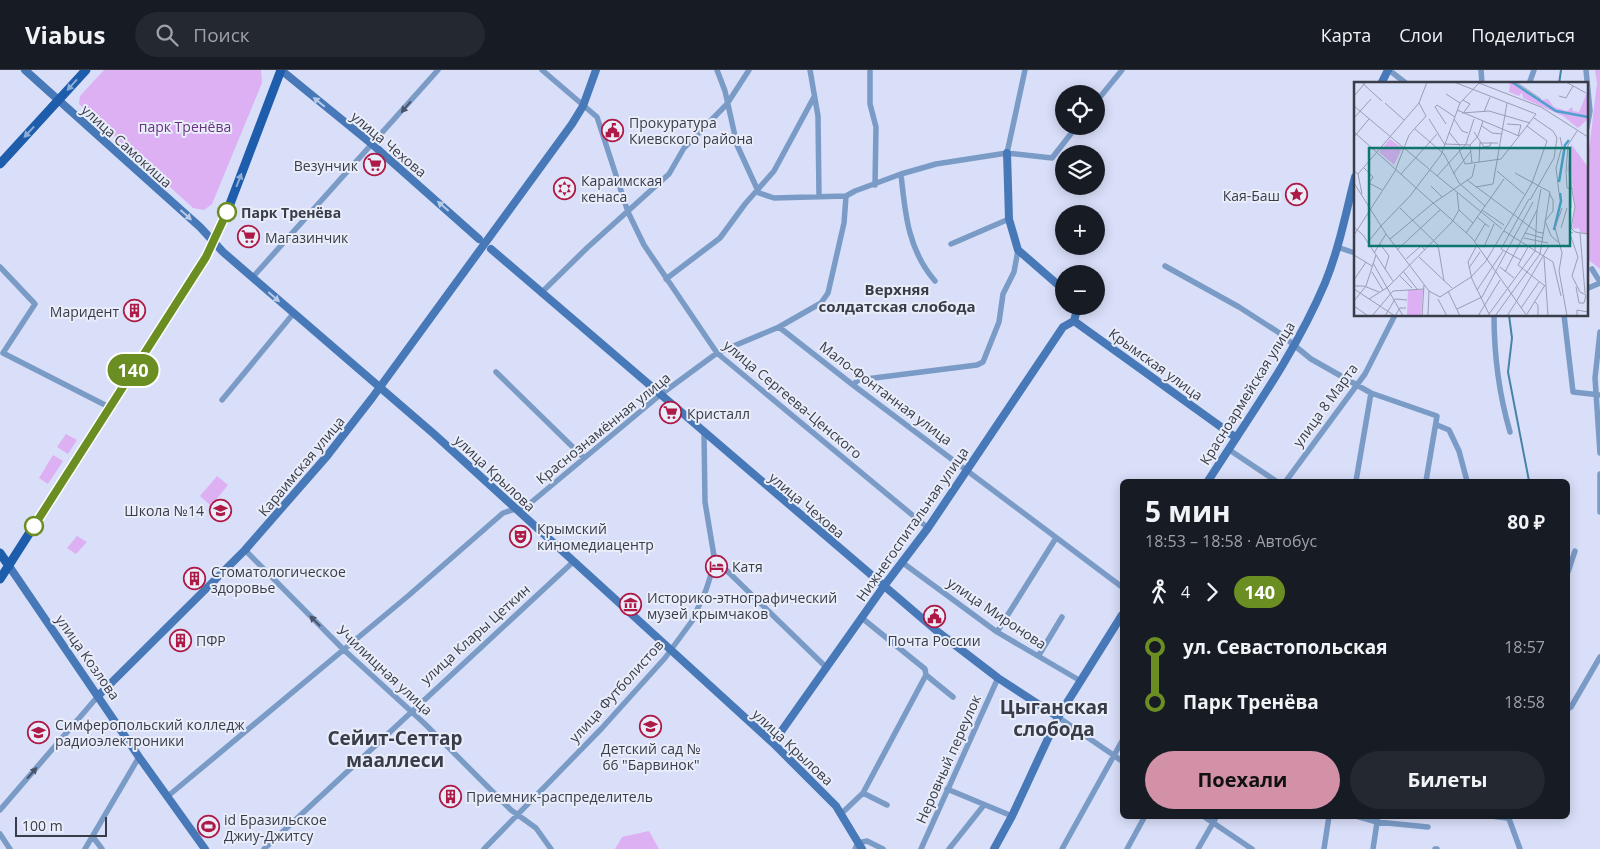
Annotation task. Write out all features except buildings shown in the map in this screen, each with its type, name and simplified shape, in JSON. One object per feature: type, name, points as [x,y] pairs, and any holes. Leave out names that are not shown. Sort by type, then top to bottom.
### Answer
[{"type":"main road","name":"улица Самокиша","points":[[25,70],[213,240]]},
{"type":"main road","points":[[0,164],[86,70]]},
{"type":"main road","points":[[0,579],[206,257],[225,218],[281,70]]},
{"type":"main road","name":"улица Чехова","points":[[281,70],[372,145],[479,239]]},
{"type":"main road","name":"Караимская улица","points":[[98,695],[245,550],[327,456],[380,388],[517,201],[583,106],[596,70]]},
{"type":"main road","points":[[1382,82],[1389,70]]},
{"type":"main road","points":[[1007,153],[1008,219],[1018,250],[1055,282]]},
{"type":"main road","name":"Красноармейская улица","points":[[1209,479],[1294,347],[1324,284],[1337,247],[1354,181]]},
{"type":"main road","name":"улица Крылова","points":[[213,240],[252,278],[380,388],[515,509],[822,790],[842,813],[858,847]]},
{"type":"main road","name":"улица Чехова","points":[[490,249],[884,586],[998,678],[1058,716]]},
{"type":"main road","points":[[1074,321],[1076,315]]},
{"type":"main road","name":"Крымская улица","points":[[1074,321],[1235,437]]},
{"type":"main road","name":"Нижнегоспитальная улица","points":[[772,743],[884,586],[928,528],[1063,327],[1074,321]]},
{"type":"main road","name":"улица Козлова","points":[[0,553],[139,757],[205,849]]},
{"type":"main road","points":[[994,849],[1012,816],[1058,716],[1079,680],[1120,618]]},
{"type":"street","points":[[252,278],[438,70]]},
{"type":"street","name":"улица Сергеева-Ценского","points":[[542,70],[597,117],[628,212],[644,245],[717,353],[928,528]]},
{"type":"street","points":[[717,70],[725,91],[726,104],[738,144],[756,189],[766,197],[846,196],[856,190],[936,164],[1007,153],[1052,158],[1070,135]]},
{"type":"street","points":[[542,292],[588,247],[669,174],[684,148],[726,104],[749,70]]},
{"type":"street","points":[[810,70],[818,116],[819,196]]},
{"type":"street","points":[[870,70],[870,104],[876,127],[874,185]]},
{"type":"street","points":[[1007,153],[1024,70]]},
{"type":"street","points":[[1105,91],[1122,70]]},
{"type":"street","points":[[1389,70],[1404,82]]},
{"type":"street","points":[[1530,82],[1534,70]]},
{"type":"street","points":[[1588,90],[1590,111],[1588,122]]},
{"type":"street","points":[[666,279],[720,238],[756,189],[774,171],[814,97]]},
{"type":"street","points":[[901,174],[906,224],[912,244],[927,271],[935,281]]},
{"type":"street","name":"Краснознамённая улица","points":[[168,796],[408,596],[503,513],[528,505],[660,395],[717,353],[779,327],[821,303],[828,293],[845,214],[846,196]]},
{"type":"street","points":[[951,244],[1008,219]]},
{"type":"street","points":[[1337,247],[1354,253]]},
{"type":"street","points":[[853,385],[858,380],[983,362],[999,322],[1003,294],[1014,272],[1018,250]]},
{"type":"street","points":[[1165,266],[1270,327],[1311,359],[1371,393],[1437,416],[1426,479]]},
{"type":"street","points":[[0,267],[35,304],[3,353],[109,407]]},
{"type":"street","points":[[1588,288],[1600,282],[1592,269]]},
{"type":"street","points":[[222,400],[293,314]]},
{"type":"street","name":"улица 8 Марта","points":[[1287,479],[1365,374],[1394,316]]},
{"type":"street","points":[[1494,316],[1494,340],[1500,398],[1510,432]]},
{"type":"street","points":[[1564,316],[1573,392],[1598,395]]},
{"type":"street","name":"Мало-Фонтанная улица","points":[[779,327],[853,385],[1120,586]]},
{"type":"street","points":[[1600,332],[1595,378],[1598,395],[1600,453]]},
{"type":"street","points":[[496,372],[584,458]]},
{"type":"street","points":[[1356,479],[1371,393]]},
{"type":"street","points":[[1436,425],[1449,430],[1459,451],[1466,479]]},
{"type":"street","name":"улица Футболистов","points":[[484,849],[602,728],[671,650],[696,613],[715,562],[705,502],[704,433]]},
{"type":"street","points":[[1228,449],[1271,479]]},
{"type":"street","points":[[1600,474],[1600,511]]},
{"type":"street","points":[[997,632],[1056,538]]},
{"type":"street","name":"Училищная улица","points":[[245,550],[343,649],[410,710],[511,810],[536,828],[551,849]]},
{"type":"street","points":[[1570,566],[1575,551]]},
{"type":"street","name":"улица Клары Цеткин","points":[[264,849],[410,710],[573,562]]},
{"type":"street","points":[[715,562],[721,565],[827,668]]},
{"type":"street","name":"улица Миронова","points":[[903,563],[997,632],[1079,680]]},
{"type":"street","points":[[1039,655],[1062,617]]},
{"type":"street","points":[[842,813],[864,793],[926,675],[925,668],[862,618]]},
{"type":"street","points":[[1570,708],[1600,656]]},
{"type":"street","points":[[926,675],[952,697]]},
{"type":"street","name":"Неровный переулок","points":[[921,849],[998,678]]},
{"type":"street","name":"Караимская улица","points":[[0,810],[98,695]]},
{"type":"street","name":"улица Чехова","points":[[1058,716],[1120,759]]},
{"type":"street","points":[[1062,849],[1120,746]]},
{"type":"street","points":[[85,849],[139,757]]},
{"type":"street","points":[[947,789],[1012,816]]},
{"type":"street","points":[[864,793],[887,805]]},
{"type":"street","points":[[949,849],[984,805]]},
{"type":"street","points":[[1127,849],[1143,819]]},
{"type":"street","points":[[1208,819],[1252,849]]},
{"type":"street","points":[[1198,849],[1216,819]]},
{"type":"street","points":[[1324,849],[1329,819]]},
{"type":"street","points":[[1373,849],[1378,819],[1428,827]]},
{"type":"street","points":[[1509,819],[1520,849]]},
{"type":"street","points":[[0,834],[10,849]]},
{"type":"street","points":[[93,836],[102,849]]},
{"type":"street","points":[[858,847],[867,841],[883,849]]},
{"type":"green space","name":"парк Тренёва","points":[[104,70],[261,70],[262,83],[212,204],[204,210],[193,208],[79,104],[80,96]]},
{"type":"green space","points":[[1595,70],[1600,70],[1600,269],[1588,260],[1588,158],[1597,83]]},
{"type":"green space","points":[[66,434],[77,440],[68,454],[57,447]]},
{"type":"green space","points":[[53,455],[63,461],[48,484],[39,478]]},
{"type":"green space","points":[[217,476],[228,485],[211,506],[200,496]]},
{"type":"green space","points":[[77,536],[87,542],[76,554],[67,548]]},
{"type":"green space","points":[[649,831],[659,849],[615,849],[622,837]]},
{"type":"waterway","points":[[1559,82],[1561,70]]},
{"type":"waterway","points":[[1509,316],[1512,338],[1508,372],[1529,479]]},
{"type":"bus line","name":"140","points":[[34,526],[206,257],[227,212]]},
{"type":"place","name":"Прокуратура Киевского района","points":[[613,130]]},
{"type":"place","name":"Везунчик","points":[[374,165]]},
{"type":"place","name":"Караимская кенаса","points":[[565,188]]},
{"type":"place","name":"Кая-Баш","points":[[1296,195]]},
{"type":"place","name":"Парк Тренёва","points":[[227,212]]},
{"type":"place","name":"Магазинчик","points":[[249,237]]},
{"type":"place","name":"Маридент","points":[[135,311]]},
{"type":"place","name":"Кристалл","points":[[671,413]]},
{"type":"place","name":"Школа №14","points":[[220,510]]},
{"type":"place","name":"Крымский киномедиацентр","points":[[521,536]]},
{"type":"place","name":"Катя","points":[[716,566]]},
{"type":"place","name":"Стоматологическое здоровье","points":[[195,579]]},
{"type":"place","name":"Историко-этнографический музей крымчаков","points":[[631,605]]},
{"type":"place","name":"Почта России","points":[[934,617]]},
{"type":"place","name":"ПФР","points":[[180,640]]},
{"type":"place","name":"Детский сад № 66 \"Барвинок\"","points":[[651,726]]},
{"type":"place","name":"Симферопольский колледж радиоэлектроники","points":[[39,732]]},
{"type":"place","name":"Приемник-распределитель","points":[[450,796]]},
{"type":"place","name":"id Бразильское Джиу-Джитсу","points":[[208,827]]},
{"type":"district","name":"Верхняя солдатская слобода","points":[[897,298]]},
{"type":"district","name":"Цыганская слобода","points":[[1054,718]]},
{"type":"district","name":"Сейит-Сеттар мааллеси","points":[[395,749]]}]
